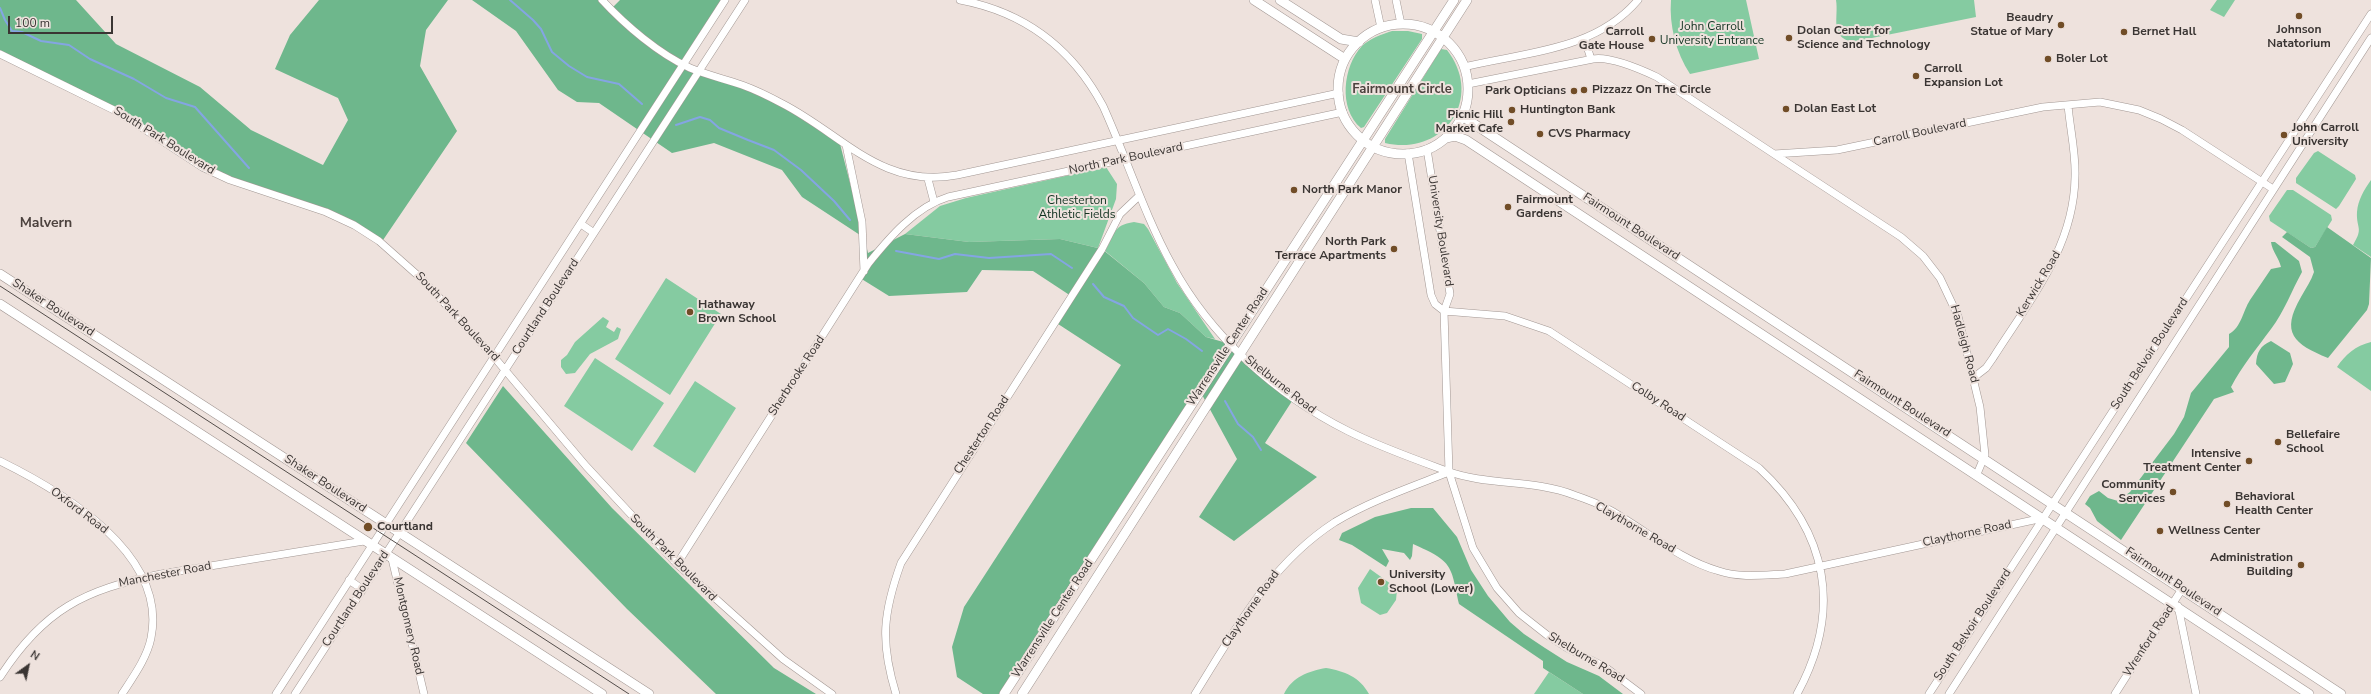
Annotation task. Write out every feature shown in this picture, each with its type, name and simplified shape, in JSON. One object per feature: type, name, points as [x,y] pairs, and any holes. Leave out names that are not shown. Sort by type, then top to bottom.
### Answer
[{"type":"main road","points":[[1254,0],[1345,59]]},
{"type":"main road","points":[[1280,0],[1341,39],[1359,42]]},
{"type":"main road","name":"Warrensville Center Road","points":[[1004,694],[1362,139],[1454,0]]},
{"type":"main road","name":"Warrensville Center Road","points":[[1022,694],[1467,0]]},
{"type":"main road","points":[[1401,24],[1420,26],[1433,31],[1443,38],[1455,50],[1464,67],[1468,84],[1467,100],[1462,116],[1446,138],[1427,149],[1408,153],[1391,152],[1374,147],[1362,139],[1352,129],[1343,112],[1339,93],[1339,78],[1345,59],[1359,42],[1381,28],[1401,24]]},
{"type":"main road","name":"Fairmount Boulevard","points":[[1462,116],[1985,458],[2340,694]]},
{"type":"main road","name":"Fairmount Boulevard","points":[[1446,138],[1455,136],[1466,140],[2043,518],[2176,603],[2309,694]]},
{"type":"main road","name":"Shaker Boulevard","points":[[0,274],[649,694]]},
{"type":"main road","points":[[0,304],[602,694]]},
{"type":"street","name":"North Park Boulevard","points":[[602,0],[618,17],[640,35],[684,65],[760,92],[802,114],[846,145],[881,165],[928,179],[957,175],[1339,93]]},
{"type":"street","name":"Courtland Boulevard","points":[[276,694],[349,580],[368,543],[386,523],[725,0]]},
{"type":"street","name":"Courtland Boulevard","points":[[295,694],[362,589],[388,556],[399,532],[745,0]]},
{"type":"street","name":"Shelburne Road","points":[[960,0],[988,6],[1016,17],[1043,34],[1058,46],[1080,69],[1091,86],[1117,140],[1139,196],[1163,248],[1183,284],[1230,344],[1282,389],[1333,423],[1362,438],[1449,472],[1473,548],[1497,588],[1519,613],[1547,635],[1567,648],[1604,667],[1641,694]]},
{"type":"street","points":[[1375,0],[1381,28]]},
{"type":"street","points":[[1396,0],[1401,24]]},
{"type":"street","points":[[1464,67],[1585,40],[1614,22],[1638,0]]},
{"type":"street","name":"South Belvoir Boulevard","points":[[1929,694],[2371,14]]},
{"type":"street","name":"South Belvoir Boulevard","points":[[1949,694],[2065,511],[2102,458],[2371,38]]},
{"type":"street","points":[[1585,40],[1591,59]]},
{"type":"street","name":"South Park Boulevard","points":[[0,54],[118,112],[202,167],[230,180],[326,212],[354,225],[379,241],[405,263],[494,357],[586,466],[677,564],[783,659],[832,694]]},
{"type":"street","points":[[1468,84],[1591,59],[1600,59],[1627,66],[1657,77],[1774,154]]},
{"type":"street","name":"Carroll Boulevard","points":[[1774,154],[1837,150],[2043,107],[2100,102],[2139,110],[2161,119],[2273,189]]},
{"type":"street","name":"Kerwick Road","points":[[1973,378],[1986,368],[1993,358],[2055,262],[2063,244],[2073,204],[2076,176],[2068,104]]},
{"type":"street","name":"North Park Boulevard","points":[[934,202],[948,197],[1343,112]]},
{"type":"street","points":[[846,145],[862,222],[864,271]]},
{"type":"street","name":"University Boulevard","points":[[1427,149],[1450,290],[1450,299],[1444,310],[1449,472]]},
{"type":"street","name":"University Boulevard","points":[[1408,153],[1431,295],[1435,304],[1444,310]]},
{"type":"street","name":"Hadleigh Road","points":[[1774,154],[1892,230],[1923,256],[1940,278],[1954,306],[1973,378],[1980,407],[1985,458]]},
{"type":"street","points":[[928,179],[934,202]]},
{"type":"street","name":"Chesterton Road","points":[[896,694],[886,654],[885,623],[889,595],[901,563],[1098,255],[1120,214],[1139,196]]},
{"type":"street","name":"Sherbrooke Road","points":[[677,564],[864,271],[897,232],[934,202]]},
{"type":"street","points":[[581,224],[594,233]]},
{"type":"street","name":"Colby Road","points":[[1444,310],[1505,316],[1549,331],[1759,468],[1779,486],[1806,525],[1822,566],[1824,610],[1816,646],[1806,678],[1797,694]]},
{"type":"street","points":[[1977,474],[1985,458]]},
{"type":"street","name":"Oxford Road","points":[[0,461],[58,494],[96,522],[128,552],[143,578],[150,605],[151,638],[140,665],[122,694]]},
{"type":"street","name":"Claythorne Road","points":[[1195,694],[1243,617],[1271,577],[1301,548],[1335,523],[1362,508],[1449,472],[1483,479],[1533,485],[1571,494],[1609,510],[1692,562],[1720,572],[1750,576],[1785,574],[2043,518]]},
{"type":"street","name":"Manchester Road","points":[[0,677],[28,638],[57,611],[98,591],[143,578],[368,543]]},
{"type":"street","name":"Montgomery Road","points":[[388,556],[424,694]]},
{"type":"street","points":[[349,580],[362,589]]},
{"type":"street","name":"Wrenford Road","points":[[2115,694],[2176,603],[2182,589]]},
{"type":"street","points":[[2176,603],[2196,694]]},
{"type":"green space","points":[[0,0],[76,0],[116,44],[200,87],[251,130],[323,165],[348,120],[338,98],[275,69],[290,35],[319,0],[448,0],[426,30],[420,66],[457,131],[381,243],[354,225],[202,167],[154,134],[0,54]]},
{"type":"green space","points":[[472,0],[602,0],[611,9],[620,0],[725,0],[684,65],[760,92],[839,140],[868,253],[905,234],[969,242],[1060,239],[1102,249],[1144,283],[1164,307],[1180,313],[1206,337],[1230,344],[1294,398],[1265,443],[1317,477],[1234,541],[1199,517],[1237,459],[1200,391],[1004,694],[983,694],[957,677],[952,647],[964,607],[1121,365],[1055,322],[1071,296],[1033,271],[982,270],[967,292],[889,296],[860,278],[863,237],[802,197],[782,170],[714,143],[672,153],[599,103],[577,102],[558,90],[516,31]]},
{"type":"green space","name":"John Carroll University Entrance","points":[[1671,0],[1746,0],[1759,59],[1690,74],[1677,48],[1674,38],[1671,19]]},
{"type":"green space","points":[[1836,0],[1974,0],[1976,17],[1852,42],[1840,35],[1836,26]]},
{"type":"green space","points":[[2217,0],[2235,0],[2224,17],[2210,10]]},
{"type":"green space","points":[[1392,31],[1408,31],[1422,34],[1422,39],[1364,127],[1361,128],[1354,120],[1346,99],[1347,76],[1356,54],[1365,43]]},
{"type":"green space","points":[[1441,49],[1447,50],[1458,69],[1462,87],[1459,105],[1452,120],[1440,133],[1424,141],[1406,145],[1385,143],[1385,139]]},
{"type":"green space","points":[[2318,151],[2355,175],[2356,179],[2336,209],[2296,183],[2296,178],[2314,153]]},
{"type":"green space","name":"Chesterton Athletic Fields","points":[[1106,167],[1117,184],[1116,199],[1098,248],[1060,239],[969,242],[905,234],[940,206],[966,198]]},
{"type":"green space","points":[[2371,180],[2371,257],[2353,245],[2359,231],[2357,212],[2360,199]]},
{"type":"green space","points":[[2287,190],[2293,190],[2331,215],[2332,220],[2315,247],[2311,248],[2270,221],[2269,216]]},
{"type":"green space","points":[[1134,222],[1144,224],[1148,229],[1177,283],[1215,339],[1206,337],[1180,313],[1164,307],[1144,283],[1105,251],[1118,228],[1127,223]]},
{"type":"green space","points":[[2327,227],[2371,258],[2369,304],[2367,310],[2328,358],[2306,348],[2294,336],[2291,328],[2295,309],[2314,272],[2310,257],[2282,237],[2287,232],[2311,248],[2315,247]]},
{"type":"green space","points":[[2271,242],[2275,242],[2299,261],[2302,272],[2288,301],[2276,322],[2235,379],[2231,387],[2234,392],[2214,399],[2121,540],[2097,521],[2090,508],[2085,504],[2090,496],[2099,491],[2108,498],[2118,501],[2130,492],[2174,434],[2184,417],[2191,393],[2229,347],[2229,334],[2239,324],[2250,300],[2271,269],[2281,267]]},
{"type":"green space","points":[[666,278],[721,314],[670,395],[615,359]]},
{"type":"green space","points":[[603,317],[609,321],[606,327],[614,332],[617,327],[621,329],[618,339],[590,354],[575,373],[566,374],[561,367],[561,360],[567,355],[575,342]]},
{"type":"green space","points":[[2271,341],[2290,353],[2293,364],[2285,382],[2274,384],[2256,364],[2257,356],[2260,350],[2264,345]]},
{"type":"green space","points":[[2371,342],[2371,391],[2337,367],[2351,351]]},
{"type":"green space","points":[[595,358],[664,403],[632,451],[564,406]]},
{"type":"green space","points":[[695,381],[736,408],[695,473],[653,446]]},
{"type":"green space","points":[[503,386],[612,508],[774,668],[816,694],[716,694],[627,609],[466,443]]},
{"type":"green space","points":[[1411,508],[1433,508],[1457,537],[1471,570],[1488,596],[1510,622],[1524,634],[1545,648],[1567,662],[1599,676],[1623,694],[1583,694],[1543,668],[1543,661],[1459,604],[1451,571],[1442,560],[1426,550],[1413,544],[1412,556],[1410,560],[1404,553],[1382,549],[1389,561],[1386,567],[1352,545],[1339,540],[1342,533],[1375,517]]},
{"type":"green space","points":[[1370,569],[1397,590],[1396,600],[1387,613],[1380,615],[1361,603],[1358,588]]},
{"type":"green space","points":[[1326,668],[1345,673],[1356,679],[1369,694],[1284,694],[1287,688],[1296,679],[1307,673]]},
{"type":"green space","points":[[1549,672],[1583,694],[1534,694]]},
{"type":"waterway","points":[[510,0],[533,20],[541,29],[552,52],[569,66],[587,77],[619,84],[642,104]]},
{"type":"waterway","points":[[0,8],[12,31],[22,32],[41,41],[69,45],[90,59],[134,79],[166,98],[195,107],[249,168]]},
{"type":"waterway","points":[[676,125],[700,117],[710,120],[719,128],[774,150],[801,170],[834,201],[850,220]]},
{"type":"waterway","points":[[896,251],[939,259],[955,254],[989,258],[1051,254],[1072,268]]},
{"type":"waterway","points":[[1093,284],[1104,297],[1124,306],[1133,318],[1158,335],[1168,329],[1186,339],[1202,351]]},
{"type":"waterway","points":[[1225,401],[1238,424],[1253,437],[1261,450]]},
{"type":"tram line","points":[[0,286],[629,694]]},
{"type":"place","name":"Johnson Natatorium","points":[[2299,16]]},
{"type":"place","name":"Beaudry Statue of Mary","points":[[2061,25]]},
{"type":"place","name":"Bernet Hall","points":[[2124,32]]},
{"type":"place","name":"Dolan Center for Science and Technology","points":[[1789,38]]},
{"type":"place","name":"Carroll Gate House","points":[[1652,39]]},
{"type":"place","name":"Boler Lot","points":[[2048,59]]},
{"type":"place","name":"Carroll Expansion Lot","points":[[1916,76]]},
{"type":"place","name":"Pizzazz On The Circle","points":[[1584,90]]},
{"type":"place","name":"Park Opticians","points":[[1574,91]]},
{"type":"place","name":"Dolan East Lot","points":[[1786,109]]},
{"type":"place","name":"Huntington Bank","points":[[1512,110]]},
{"type":"place","name":"Picnic Hill Market Cafe","points":[[1511,122]]},
{"type":"place","name":"CVS Pharmacy","points":[[1540,134]]},
{"type":"place","name":"John Carroll University","points":[[2284,135]]},
{"type":"place","name":"North Park Manor","points":[[1294,190]]},
{"type":"place","name":"Fairmount Gardens","points":[[1508,207]]},
{"type":"place","name":"North Park Terrace Apartments","points":[[1394,249]]},
{"type":"place","name":"Hathaway Brown School","points":[[690,312]]},
{"type":"place","name":"Bellefaire School","points":[[2278,442]]},
{"type":"place","name":"Intensive Treatment Center","points":[[2249,461]]},
{"type":"place","name":"Community Services","points":[[2173,492]]},
{"type":"place","name":"Behavioral Health Center","points":[[2227,504]]},
{"type":"place","name":"Courtland","points":[[368,527]]},
{"type":"place","name":"Wellness Center","points":[[2160,531]]},
{"type":"place","name":"Administration Building","points":[[2301,565]]},
{"type":"place","name":"University School (Lower)","points":[[1381,582]]},
{"type":"district","name":"Fairmount Circle","points":[[1402,90]]},
{"type":"district","name":"Malvern","points":[[46,224]]}]
